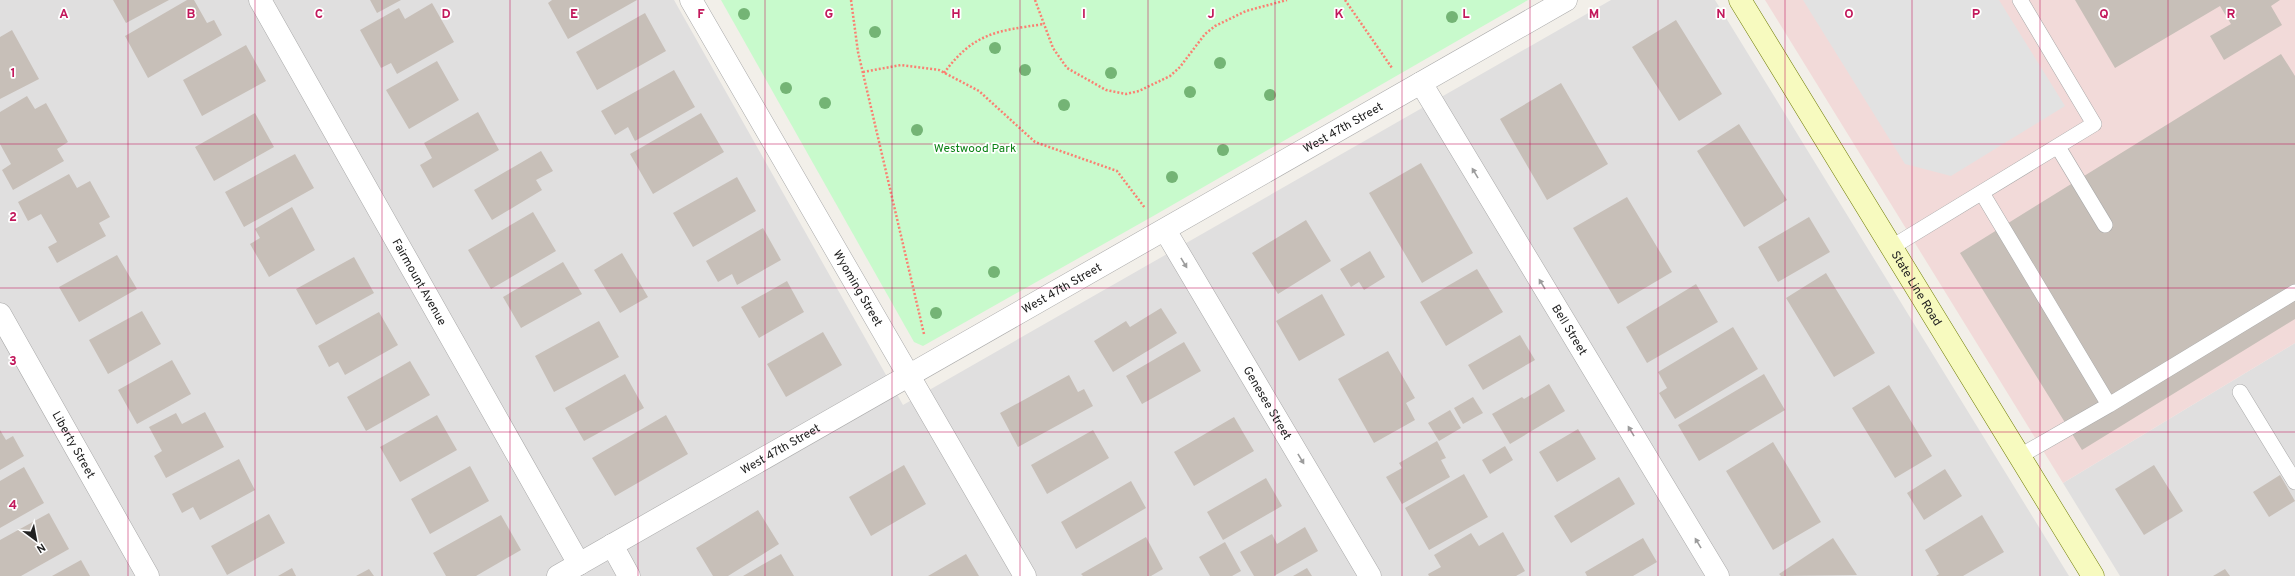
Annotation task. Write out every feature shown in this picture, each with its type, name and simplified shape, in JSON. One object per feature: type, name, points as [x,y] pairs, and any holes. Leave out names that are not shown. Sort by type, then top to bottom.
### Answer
[{"type":"street","name":"Fairmount Avenue","points":[[260,0],[579,564]]},
{"type":"street","name":"Wyoming Street","points":[[691,0],[1025,576]]},
{"type":"street","name":"West 47th Street","points":[[558,576],[1566,0]]},
{"type":"street","name":"State Line Road","points":[[1740,0],[2093,576]]},
{"type":"street","name":"Bell Street","points":[[1421,83],[1718,576]]},
{"type":"street","name":"Genesee Street","points":[[1165,230],[1370,576]]},
{"type":"street","name":"Liberty Street","points":[[0,314],[148,576]]},
{"type":"street","points":[[612,545],[629,576]]},
{"type":"lane","points":[[1892,247],[2094,124],[2020,0]]},
{"type":"lane","points":[[2058,147],[2105,225]]},
{"type":"lane","points":[[1982,193],[2109,405]]},
{"type":"lane","points":[[2020,456],[2109,405],[2295,292]]},
{"type":"lane","points":[[2240,392],[2295,482]]},
{"type":"path","points":[[851,0],[863,72],[927,340]]},
{"type":"path","points":[[1035,0],[1053,48],[1067,68],[1106,90],[1126,94],[1139,91],[1170,76],[1180,67],[1205,34],[1230,18],[1287,0]]},
{"type":"path","points":[[1345,0],[1392,68]]},
{"type":"path","points":[[944,73],[963,50],[985,36],[1044,24]]},
{"type":"path","points":[[863,72],[902,65],[944,73],[979,91],[1035,142],[1117,171],[1146,209]]},
{"type":"shaded area","points":[[0,0],[674,0],[903,405],[1611,0],[1715,0],[2069,576],[0,576]]},
{"type":"shaded area","points":[[1765,0],[2295,0],[2295,343],[2063,483]]},
{"type":"shaded area","points":[[1803,0],[1999,0],[2065,106],[1951,176],[1905,164]]},
{"type":"shaded area","points":[[2295,343],[2295,576],[2120,576],[2063,483]]},
{"type":"green space","name":"Westwood Park","points":[[721,0],[1528,0],[1155,215],[923,346],[914,342]]},
{"type":"building","points":[[113,0],[169,0],[126,23]]},
{"type":"building","points":[[187,0],[194,0],[207,23],[214,20],[222,35],[148,78],[125,36]]},
{"type":"building","points":[[370,0],[401,0],[377,13]]},
{"type":"building","points":[[552,0],[637,0],[568,39],[548,3]]},
{"type":"building","points":[[2075,0],[2280,0],[2271,6],[2282,25],[2224,60],[2210,36],[2231,24],[2220,6],[2115,68]]},
{"type":"building","points":[[432,3],[454,42],[397,74],[391,63],[381,68],[360,30],[399,8],[405,19]]},
{"type":"building","points":[[645,13],[666,51],[597,90],[576,52]]},
{"type":"building","points":[[1676,20],[1722,94],[1679,121],[1632,47]]},
{"type":"building","points":[[12,30],[39,79],[0,99],[0,37]]},
{"type":"building","points":[[246,45],[266,81],[202,116],[183,80]]},
{"type":"building","points":[[2281,54],[2295,76],[2295,319],[2082,450],[1960,253]]},
{"type":"building","points":[[437,61],[459,100],[409,129],[386,90]]},
{"type":"building","points":[[674,70],[695,107],[635,141],[628,127],[615,135],[601,111]]},
{"type":"building","points":[[1561,83],[1608,164],[1547,200],[1500,119]]},
{"type":"building","points":[[27,96],[35,109],[46,103],[68,142],[57,149],[64,161],[13,190],[2,170],[11,164],[0,144],[0,112]]},
{"type":"building","points":[[478,112],[499,150],[433,188],[420,165],[432,158],[424,143]]},
{"type":"building","points":[[255,113],[274,147],[214,181],[195,147]]},
{"type":"building","points":[[701,113],[724,152],[653,194],[630,154]]},
{"type":"building","points":[[1739,124],[1787,200],[1744,227],[1697,151]]},
{"type":"building","points":[[541,151],[553,171],[536,180],[542,190],[492,220],[474,190]]},
{"type":"building","points":[[295,154],[314,188],[244,227],[225,192]]},
{"type":"building","points":[[1421,163],[1473,253],[1422,283],[1369,193]]},
{"type":"building","points":[[69,174],[77,188],[90,181],[110,217],[99,223],[106,236],[57,263],[48,247],[57,242],[41,214],[28,221],[18,202]]},
{"type":"building","points":[[737,177],[756,211],[693,247],[673,213]]},
{"type":"building","points":[[1627,197],[1672,272],[1618,304],[1573,228]]},
{"type":"building","points":[[292,207],[315,250],[269,277],[250,244],[260,238],[255,229]]},
{"type":"building","points":[[533,212],[556,251],[491,289],[468,250]]},
{"type":"building","points":[[1809,217],[1830,252],[1778,282],[1758,247]]},
{"type":"building","points":[[1306,220],[1331,261],[1278,294],[1252,253]]},
{"type":"building","points":[[763,228],[781,260],[737,285],[732,274],[718,282],[706,261]]},
{"type":"building","points":[[1370,251],[1385,277],[1364,290],[1359,282],[1351,287],[1340,269]]},
{"type":"building","points":[[622,253],[648,297],[620,313],[594,270]]},
{"type":"building","points":[[117,255],[137,289],[79,322],[59,287]]},
{"type":"building","points":[[354,257],[374,293],[316,325],[296,289]]},
{"type":"building","points":[[563,262],[582,294],[521,328],[503,297]]},
{"type":"building","points":[[1477,269],[1503,312],[1446,346],[1420,302]]},
{"type":"building","points":[[1826,273],[1875,353],[1834,377],[1786,298]]},
{"type":"building","points":[[787,281],[804,312],[759,338],[741,307]]},
{"type":"building","points":[[1696,284],[1718,322],[1647,363],[1626,327]]},
{"type":"building","points":[[1322,294],[1345,335],[1299,361],[1276,321]]},
{"type":"building","points":[[1161,308],[1177,333],[1113,372],[1094,341],[1126,321],[1130,327]]},
{"type":"building","points":[[142,311],[161,344],[108,374],[89,340]]},
{"type":"building","points":[[379,312],[398,345],[345,375],[338,362],[329,367],[318,346]]},
{"type":"building","points":[[599,321],[619,357],[554,392],[535,356]]},
{"type":"building","points":[[1733,327],[1758,369],[1675,419],[1659,393],[1667,388],[1658,372]]},
{"type":"building","points":[[823,332],[842,365],[786,397],[767,364]]},
{"type":"building","points":[[1520,335],[1535,360],[1483,390],[1468,365]]},
{"type":"building","points":[[1184,342],[1201,371],[1142,404],[1126,376]]},
{"type":"building","points":[[1388,351],[1415,398],[1406,403],[1415,420],[1374,443],[1338,379]]},
{"type":"building","points":[[172,360],[191,394],[137,424],[118,390]]},
{"type":"building","points":[[410,361],[430,395],[366,431],[347,397]]},
{"type":"building","points":[[625,374],[644,408],[584,441],[565,408]]},
{"type":"building","points":[[1764,374],[1785,410],[1699,461],[1678,425]]},
{"type":"building","points":[[1069,375],[1078,392],[1084,389],[1093,406],[1018,447],[1000,413]]},
{"type":"building","points":[[1549,384],[1565,411],[1510,444],[1492,414],[1522,397],[1524,399]]},
{"type":"building","points":[[1889,385],[1932,456],[1895,478],[1852,408]]},
{"type":"building","points":[[1473,397],[1483,413],[1463,424],[1454,408]]},
{"type":"building","points":[[1450,410],[1461,428],[1439,441],[1428,423]]},
{"type":"building","points":[[205,412],[224,447],[166,478],[154,456],[162,451],[149,427],[176,413],[182,424]]},
{"type":"building","points":[[437,415],[457,450],[400,482],[380,447]]},
{"type":"building","points":[[666,415],[688,454],[615,496],[592,458]]},
{"type":"building","points":[[1234,417],[1254,451],[1194,486],[1174,452]]},
{"type":"building","points":[[1578,429],[1596,459],[1557,482],[1539,452]]},
{"type":"building","points":[[0,430],[6,440],[13,436],[24,456],[0,470]]},
{"type":"building","points":[[1093,430],[1109,458],[1047,494],[1031,465]]},
{"type":"building","points":[[1437,441],[1446,458],[1441,460],[1450,477],[1402,504],[1386,477],[1402,468],[1399,463]]},
{"type":"building","points":[[1773,442],[1821,522],[1773,550],[1726,471]]},
{"type":"building","points":[[1505,446],[1513,460],[1490,474],[1482,460]]},
{"type":"building","points":[[239,459],[255,490],[200,520],[193,507],[182,513],[172,494]]},
{"type":"building","points":[[904,465],[926,504],[871,536],[849,497]]},
{"type":"building","points":[[2154,465],[2183,511],[2144,535],[2115,489]]},
{"type":"building","points":[[470,466],[489,501],[430,534],[411,499]]},
{"type":"building","points":[[24,467],[44,503],[0,528],[0,481]]},
{"type":"building","points":[[1945,469],[1962,496],[1924,520],[1907,493]]},
{"type":"building","points":[[1464,474],[1488,517],[1429,550],[1405,508]]},
{"type":"building","points":[[2280,475],[2295,501],[2269,517],[2253,492]]},
{"type":"building","points":[[1619,477],[1635,504],[1571,543],[1554,516]]},
{"type":"building","points":[[1266,478],[1282,506],[1223,540],[1207,512]]},
{"type":"building","points":[[1131,481],[1146,508],[1076,549],[1061,522]]},
{"type":"building","points":[[758,510],[779,544],[728,576],[713,576],[696,548]]},
{"type":"building","points":[[49,513],[69,549],[21,576],[0,576],[0,540]]},
{"type":"building","points":[[269,514],[285,543],[227,575],[211,546]]},
{"type":"building","points":[[501,515],[521,550],[476,576],[446,576],[433,553]]},
{"type":"building","points":[[1982,515],[2004,552],[1963,576],[1936,576],[1939,574],[1925,550]]},
{"type":"building","points":[[1305,527],[1318,551],[1274,576],[1254,576],[1240,552],[1272,534],[1277,544]]},
{"type":"building","points":[[1503,532],[1525,571],[1516,576],[1429,576],[1428,574],[1441,567],[1434,555],[1471,533],[1479,546]]},
{"type":"building","points":[[1146,537],[1163,569],[1151,576],[1083,576],[1081,574]]},
{"type":"building","points":[[1643,538],[1657,562],[1633,576],[1587,576],[1585,572]]},
{"type":"building","points":[[1833,538],[1857,575],[1781,576],[1779,574]]},
{"type":"building","points":[[1225,542],[1241,571],[1232,576],[1210,576],[1199,557]]},
{"type":"building","points":[[781,554],[794,576],[743,576]]},
{"type":"building","points":[[966,554],[979,576],[928,576]]},
{"type":"building","points":[[81,560],[90,576],[52,576]]},
{"type":"building","points":[[292,568],[296,576],[278,576]]},
{"type":"building","points":[[1307,568],[1312,576],[1293,576]]},
{"type":"building","points":[[369,569],[374,576],[356,576]]},
{"type":"building","points":[[2225,569],[2230,576],[2213,576]]}]
